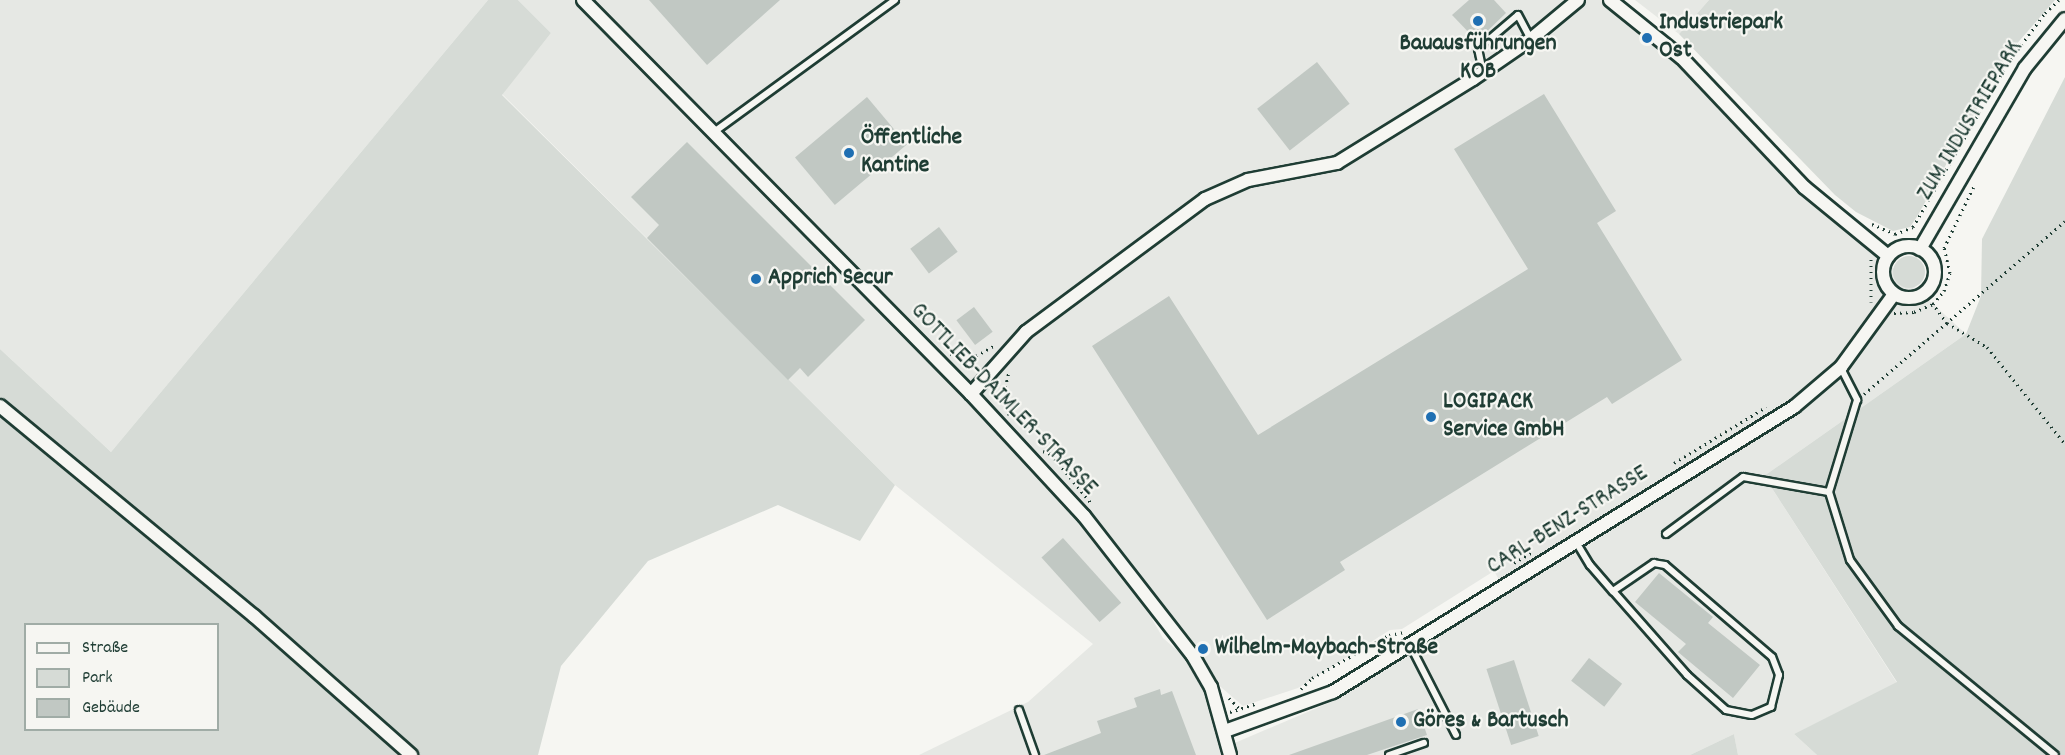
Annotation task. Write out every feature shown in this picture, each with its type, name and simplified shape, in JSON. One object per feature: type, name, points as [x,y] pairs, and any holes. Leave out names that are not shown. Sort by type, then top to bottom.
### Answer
[{"type":"street","name":"GOTTLIEB-DAIMLER-STRASSE","points":[[583,0],[971,394],[1084,516],[1163,613],[1211,687],[1230,755]]},
{"type":"street","points":[[971,394],[1026,332],[1204,199],[1248,180],[1337,163],[1532,39],[1578,0]]},
{"type":"street","points":[[1610,0],[1682,58],[1804,187],[1888,256]]},
{"type":"street","name":"ZUM INDUSTRIEPARK","points":[[1920,249],[2025,68],[2065,19]]},
{"type":"street","points":[[1903,247],[1920,249],[1929,256],[1935,272],[1925,293],[1906,298],[1894,294],[1884,280],[1888,256],[1903,247]]},
{"type":"street","name":"CARL-BENZ-STRASSE","points":[[1225,731],[1333,692],[1794,407],[1841,367],[1894,294]]},
{"type":"street","points":[[0,406],[254,616],[411,755]]},
{"type":"lane","points":[[714,132],[895,0]]},
{"type":"lane","points":[[1483,72],[1478,49],[1518,15],[1532,39]]},
{"type":"lane","points":[[1841,367],[1857,400],[1829,492],[1850,561],[1898,626],[2055,755]]},
{"type":"lane","points":[[1666,534],[1743,477],[1829,492]]},
{"type":"lane","points":[[1576,542],[1613,591],[1687,675],[1726,710],[1752,715],[1771,707],[1779,675],[1772,657],[1665,565],[1654,563],[1613,591]]},
{"type":"lane","points":[[1410,645],[1456,735]]},
{"type":"lane","points":[[1019,710],[1035,755]]},
{"type":"lane","points":[[1389,755],[1424,743]]},
{"type":"path","points":[[1865,312],[1871,303],[1869,262],[1878,247],[1888,232],[1905,232],[1914,227],[2007,63],[2044,13],[2060,0]]},
{"type":"path","points":[[1871,303],[1883,311],[1906,314],[1933,304],[1944,291],[1950,273],[1944,248],[1977,181]]},
{"type":"path","points":[[1857,400],[2065,222]]},
{"type":"path","points":[[1925,293],[1947,323],[1987,347],[2065,444]]},
{"type":"path","points":[[1671,466],[1774,403]]},
{"type":"path","points":[[1510,565],[1539,548]]},
{"type":"path","points":[[1290,694],[1389,635],[1406,631]]},
{"type":"path","points":[[1240,709],[1260,703]]},
{"type":"shaded area","points":[[0,0],[488,0],[111,452],[0,349]]},
{"type":"shaded area","points":[[518,0],[1606,0],[1715,91],[1804,187],[1966,334],[1764,476],[1897,683],[1794,734],[1817,755],[1738,755],[1734,734],[1690,755],[919,755],[1028,702],[1093,644],[895,485],[502,94],[551,33]],"holes":[[[1494,571],[1507,594],[1338,699],[1223,748],[1203,690],[1186,658],[1163,638],[1152,619],[1163,614],[1201,670],[1243,706],[1298,688],[1390,630],[1402,629]]]},
{"type":"shaded area","points":[[1635,0],[1709,0],[1679,34]]},
{"type":"green space","points":[[488,0],[518,0],[551,33],[502,95],[895,485],[860,541],[778,505],[648,561],[561,666],[538,755],[0,755],[0,349],[111,452]]},
{"type":"green space","points":[[1709,0],[2055,0],[2007,55],[1910,227],[1893,231],[1856,212],[1835,195],[1679,34]]},
{"type":"green space","points":[[2065,77],[2065,755],[1817,755],[1794,734],[1897,682],[1764,476],[1966,334],[1981,296],[1982,239]]},
{"type":"green space","points":[[1909,256],[1920,261],[1925,272],[1920,283],[1909,288],[1898,283],[1893,272],[1898,261]]},
{"type":"green space","points":[[1734,734],[1738,755],[1690,755]]},
{"type":"building","points":[[649,0],[780,0],[707,65]]},
{"type":"building","name":"Bauausführungen KOB","points":[[1469,0],[1494,0],[1506,13],[1477,41],[1452,15]]},
{"type":"building","points":[[1317,62],[1350,104],[1290,151],[1257,109]]},
{"type":"building","points":[[1544,94],[1616,211],[1597,223],[1682,360],[1612,404],[1607,397],[1340,562],[1345,570],[1267,620],[1092,346],[1169,296],[1258,435],[1528,269],[1454,149]]},
{"type":"building","points":[[867,97],[907,144],[835,205],[795,157]]},
{"type":"building","name":"Apprich Secur","points":[[687,142],[865,320],[808,377],[800,368],[788,380],[647,238],[659,225],[631,197]]},
{"type":"building","points":[[939,227],[958,252],[929,273],[910,249]]},
{"type":"building","points":[[974,307],[993,332],[975,345],[956,320]]},
{"type":"building","points":[[1063,538],[1121,603],[1100,622],[1041,557]]},
{"type":"building","points":[[1659,573],[1713,617],[1708,623],[1760,665],[1733,698],[1678,652],[1686,644],[1635,602]]},
{"type":"building","points":[[1589,658],[1622,684],[1604,707],[1571,681]]},
{"type":"building","points":[[1514,660],[1539,736],[1511,745],[1486,669]]},
{"type":"building","points":[[1160,689],[1161,695],[1172,691],[1196,755],[1044,755],[1101,733],[1097,721],[1137,707],[1134,698]]},
{"type":"building","name":"Göres & Bartusch","points":[[1418,709],[1427,735],[1367,755],[1289,755]]},
{"type":"place","name":"Bauausführungen KOB","points":[[1478,21]]},
{"type":"place","name":"Industriepark Ost","points":[[1647,38]]},
{"type":"place","name":"Öffentliche Kantine","points":[[849,153]]},
{"type":"place","name":"Apprich Secur","points":[[756,279]]},
{"type":"place","name":"LOGIPACK Service GmbH","points":[[1431,417]]},
{"type":"place","name":"Wilhelm-Maybach-Straße","points":[[1203,649]]},
{"type":"place","name":"Göres & Bartusch","points":[[1401,722]]}]
